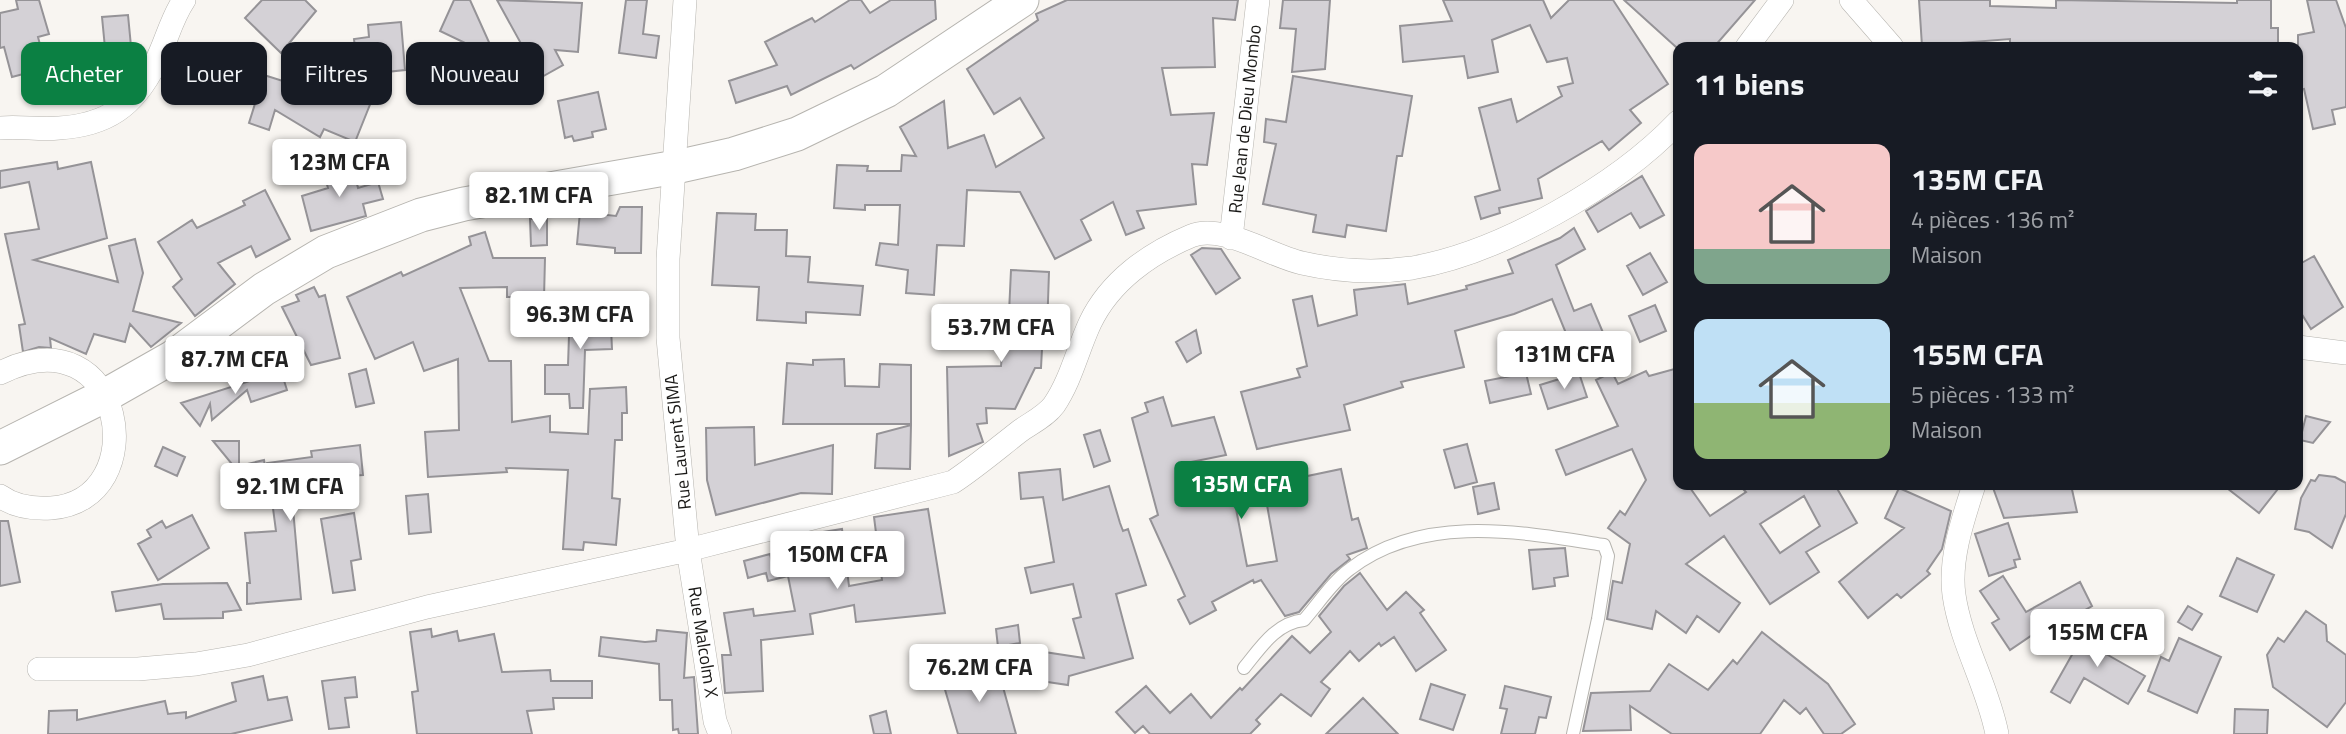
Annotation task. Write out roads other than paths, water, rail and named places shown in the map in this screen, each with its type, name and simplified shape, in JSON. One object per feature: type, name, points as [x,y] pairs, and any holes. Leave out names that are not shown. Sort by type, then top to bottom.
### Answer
[{"type":"main road","points":[[0,448],[106,396],[173,357],[296,268],[389,225],[464,204],[676,167],[766,145],[841,114],[941,56],[1022,0]]},
{"type":"street","points":[[0,128],[24,125],[57,129],[96,123],[132,101],[147,80],[184,0]]},
{"type":"street","name":"Rue Laurent SIMA","points":[[685,0],[668,259],[668,338],[688,550]]},
{"type":"street","name":"Rue Jean de Dieu Mombo","points":[[1231,238],[1258,0]]},
{"type":"street","points":[[1751,42],[1782,0]]},
{"type":"street","points":[[1851,0],[1888,42]]},
{"type":"street","points":[[39,669],[138,669],[235,657],[427,607],[688,550],[953,482],[985,462],[1052,408],[1070,379],[1091,321],[1140,261],[1195,234],[1214,232],[1300,263],[1333,268],[1412,268],[1491,245],[1570,204],[1639,156],[1673,126]]},
{"type":"street","points":[[2303,348],[2346,354]]},
{"type":"street","points":[[0,373],[24,361],[55,360],[85,372],[106,396],[116,422],[115,449],[105,475],[86,495],[61,507],[33,509],[0,496]]},
{"type":"street","points":[[1973,490],[1959,539],[1953,592],[1992,730]]},
{"type":"street","name":"Rue Malcolm X","points":[[688,550],[715,721],[720,734]]},
{"type":"lane","points":[[1244,668],[1276,631],[1294,621],[1304,620],[1348,570],[1381,549],[1423,536],[1494,530],[1604,545],[1608,556],[1598,619],[1573,734]]}]
